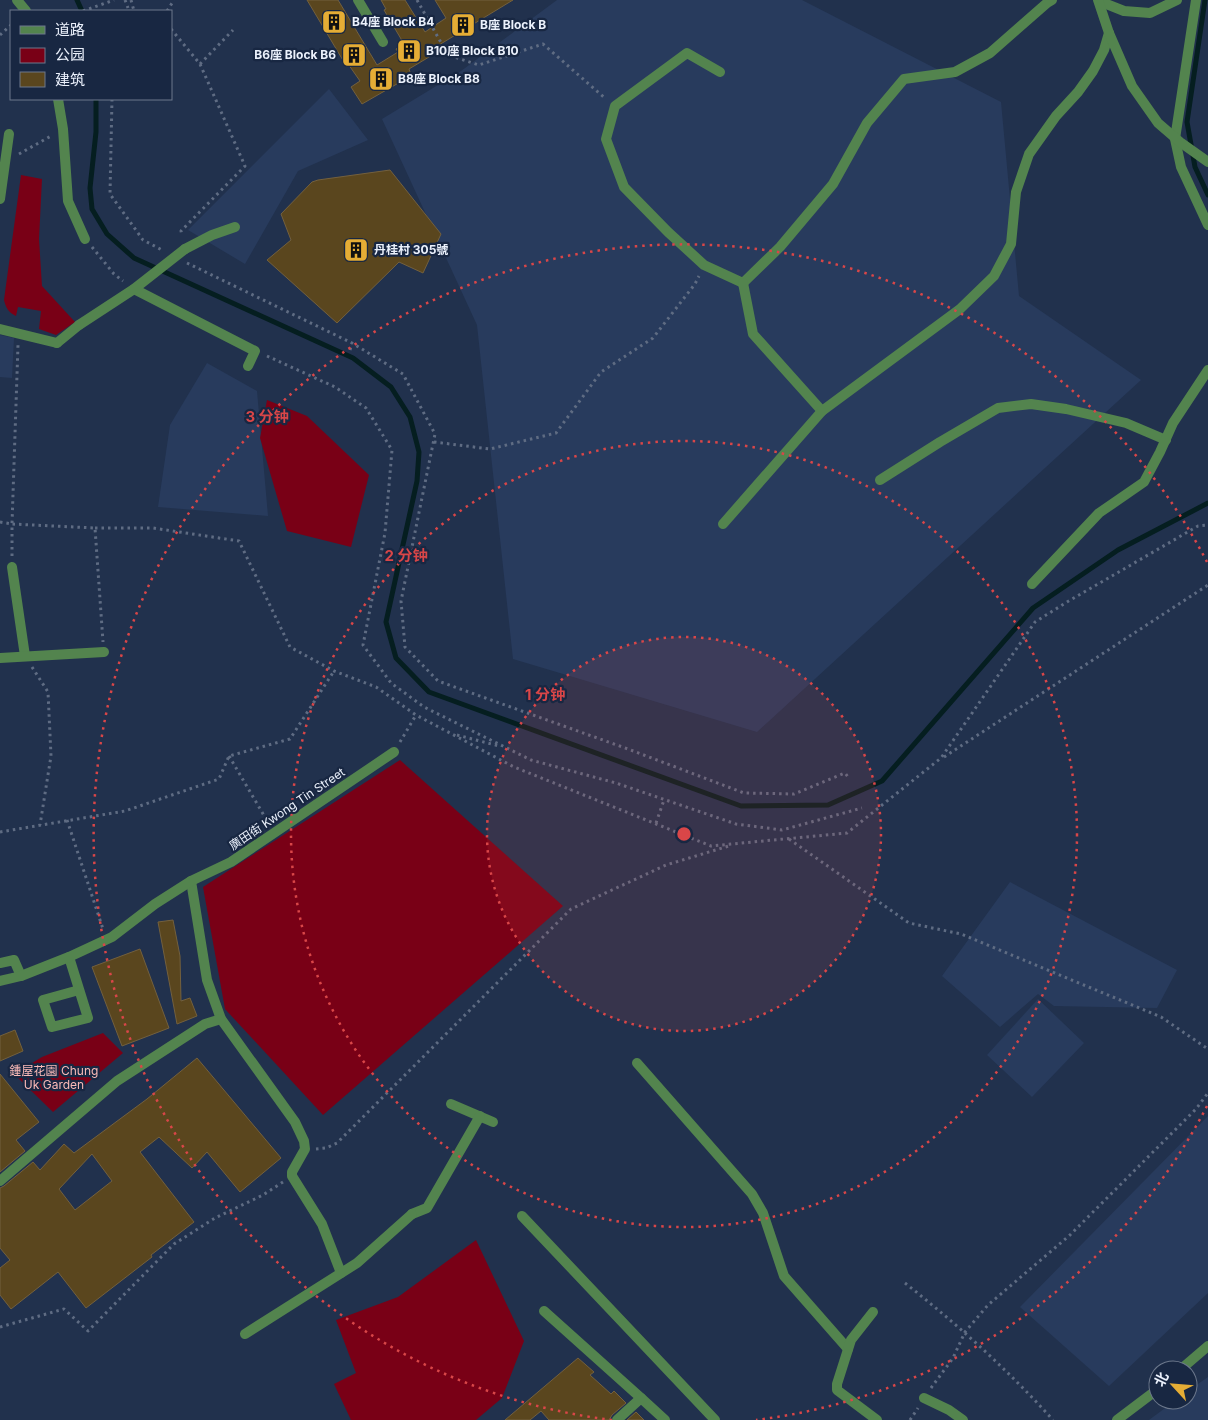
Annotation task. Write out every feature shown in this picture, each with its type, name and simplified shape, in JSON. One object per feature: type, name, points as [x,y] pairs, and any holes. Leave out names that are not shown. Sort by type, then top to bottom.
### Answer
[{"type":"street","points":[[17,0],[25,10]]},
{"type":"street","points":[[358,0],[383,42]]},
{"type":"street","points":[[744,283],[780,247],[833,184],[867,123],[904,79],[955,72],[990,53],[1047,2],[1052,0]]},
{"type":"street","points":[[1098,1],[1124,11],[1150,13],[1177,0]]},
{"type":"street","points":[[1196,0],[1178,140],[1181,167],[1208,225]]},
{"type":"street","points":[[1098,1],[1109,33],[1132,86],[1158,123],[1208,162]]},
{"type":"street","points":[[723,524],[822,411],[960,309],[994,276],[1011,244],[1016,192],[1029,154],[1056,116],[1093,72],[1104,50],[1109,33]]},
{"type":"street","points":[[720,72],[687,53],[615,106],[606,139],[624,187],[668,232],[704,265],[744,283]]},
{"type":"street","points":[[58,100],[63,129],[68,201],[85,239]]},
{"type":"street","points":[[0,199],[9,134]]},
{"type":"street","points":[[0,329],[58,343],[134,289],[185,249],[212,235],[236,227]]},
{"type":"street","points":[[744,283],[753,334],[822,411]]},
{"type":"street","points":[[134,289],[255,350],[248,366]]},
{"type":"street","points":[[1032,584],[1099,513],[1144,482],[1173,423],[1208,370]]},
{"type":"street","points":[[880,480],[998,408],[1031,404],[1066,409],[1126,423],[1166,440]]},
{"type":"street","points":[[12,566],[25,656]]},
{"type":"street","points":[[0,658],[104,652]]},
{"type":"street","name":"廣田街 Kwong Tin Street","points":[[0,981],[21,976],[106,940],[155,904],[191,881],[231,862],[394,752]]},
{"type":"street","points":[[191,881],[207,980],[221,1018],[295,1122],[304,1140],[305,1149],[292,1172],[292,1176],[322,1224],[341,1273]]},
{"type":"street","points":[[69,957],[80,990],[88,1018],[52,1027],[43,1000],[80,990]]},
{"type":"street","points":[[0,963],[14,960],[21,976]]},
{"type":"street","points":[[0,1181],[117,1081],[205,1024],[221,1018]]},
{"type":"street","points":[[637,1063],[752,1194],[766,1219],[784,1276],[848,1349]]},
{"type":"street","points":[[451,1104],[493,1122]]},
{"type":"street","points":[[245,1334],[357,1263],[412,1214],[427,1208],[480,1116]]},
{"type":"street","points":[[522,1216],[715,1420]]},
{"type":"street","points":[[544,1311],[665,1420]]},
{"type":"street","points":[[873,1312],[851,1340],[836,1384],[837,1390],[877,1420]]},
{"type":"street","points":[[1192,1360],[1208,1346]]},
{"type":"street","points":[[1117,1420],[1148,1397]]},
{"type":"street","points":[[617,1420],[641,1398]]},
{"type":"street","points":[[924,1398],[949,1410],[963,1420]]},
{"type":"path","points":[[86,10],[114,0]]},
{"type":"path","points":[[125,0],[128,8]]},
{"type":"path","points":[[416,0],[448,55],[479,65],[543,44],[615,106]]},
{"type":"path","points":[[0,35],[10,26]]},
{"type":"path","points":[[172,30],[200,64],[245,166],[181,231],[185,249]]},
{"type":"path","points":[[200,64],[233,30]]},
{"type":"path","points":[[112,100],[110,194],[143,240],[352,343],[403,374],[435,434],[419,498],[401,601],[405,647],[438,681],[744,793],[794,794],[845,773],[848,777]]},
{"type":"path","points":[[5,162],[63,129]]},
{"type":"path","points":[[85,239],[114,274],[134,289]]},
{"type":"path","points":[[434,442],[490,449],[556,432],[602,372],[653,338],[696,284],[704,265]]},
{"type":"path","points":[[12,566],[19,333]]},
{"type":"path","points":[[350,350],[352,343]]},
{"type":"path","points":[[255,350],[334,387],[366,408],[392,450],[392,494],[363,645],[391,683],[424,707],[531,760],[616,783],[736,824],[782,830],[862,808]]},
{"type":"path","points":[[334,387],[336,382]]},
{"type":"path","points":[[0,522],[95,528],[153,528],[239,541],[290,646],[334,671],[376,687],[416,715],[514,767],[711,846],[847,833],[941,758],[1208,585]]},
{"type":"path","points":[[941,758],[1035,622],[1198,526],[1208,525]]},
{"type":"path","points":[[95,528],[104,652]]},
{"type":"path","points":[[25,656],[48,692],[51,756],[40,825]]},
{"type":"path","points":[[228,756],[290,739],[334,671]]},
{"type":"path","points":[[394,752],[416,715]]},
{"type":"path","points":[[449,732],[508,749]]},
{"type":"path","points":[[0,832],[124,812],[219,779],[228,756]]},
{"type":"path","points":[[228,756],[274,833]]},
{"type":"path","points":[[656,823],[664,800]]},
{"type":"path","points":[[67,820],[106,940]]},
{"type":"path","points":[[788,839],[909,923],[961,934],[1161,1017],[1208,1049]]},
{"type":"path","points":[[305,1149],[326,1148],[337,1143],[571,910],[666,866],[737,843]]},
{"type":"path","points":[[910,1420],[953,1358],[965,1332],[988,1306],[1070,1235],[1196,1110],[1208,1093]]},
{"type":"path","points":[[0,1327],[64,1309],[88,1331],[174,1244],[215,1218],[263,1195],[292,1176]]},
{"type":"path","points":[[905,1283],[965,1332],[1020,1384],[1053,1420]]},
{"type":"shaded area","points":[[557,0],[802,0],[1001,102],[1019,296],[1141,380],[757,732],[513,659],[477,325],[382,119],[461,71]]},
{"type":"shaded area","points":[[329,89],[368,140],[298,171],[245,264],[188,230]]},
{"type":"shaded area","points":[[0,335],[14,338],[12,378],[0,377]]},
{"type":"shaded area","points":[[207,363],[257,391],[268,516],[158,507],[170,425]]},
{"type":"shaded area","points":[[1010,882],[1177,970],[1157,1008],[1054,1006],[1038,994],[1000,1027],[942,976]]},
{"type":"shaded area","points":[[1038,999],[1084,1043],[1032,1097],[987,1055]]},
{"type":"shaded area","points":[[1208,1116],[1208,1293],[1109,1386],[1020,1307]]},
{"type":"shaded area","points":[[1208,1377],[1208,1420],[1149,1420],[1162,1410],[1198,1410],[1198,1384]]},
{"type":"green space","points":[[21,175],[42,179],[39,239],[42,286],[75,322],[56,335],[39,329],[41,311],[18,307],[16,316],[8,310],[4,300]]},
{"type":"green space","points":[[267,400],[307,416],[369,475],[351,547],[287,531],[260,438]]},
{"type":"green space","points":[[400,760],[563,906],[323,1115],[225,1009],[203,887]]},
{"type":"green space","name":"鍾屋花園 Chung Uk Garden","points":[[103,1033],[123,1053],[53,1112],[14,1074],[42,1057]]},
{"type":"green space","points":[[476,1240],[524,1341],[502,1398],[476,1420],[351,1420],[334,1384],[356,1373],[336,1320],[398,1297]]},
{"type":"building","points":[[307,0],[338,0],[377,65],[398,52],[396,49],[404,44],[384,10],[386,9],[381,0],[405,0],[425,32],[446,18],[435,0],[513,0],[439,45],[440,47],[432,51],[434,54],[409,69],[410,72],[402,77],[402,81],[362,104],[351,87],[360,81],[346,61],[344,62]]},
{"type":"building","name":"丹桂村 305號","points":[[390,170],[441,234],[423,273],[399,262],[337,323],[267,260],[291,240],[281,214],[312,182]]},
{"type":"building","points":[[173,920],[180,956],[181,1001],[190,998],[197,1016],[177,1024],[158,922]]},
{"type":"building","points":[[140,949],[169,1028],[122,1046],[92,967]]},
{"type":"building","points":[[15,1030],[23,1051],[0,1061],[0,1036]]},
{"type":"building","points":[[197,1058],[281,1158],[240,1192],[207,1152],[192,1168],[159,1137],[140,1152],[194,1222],[86,1308],[58,1272],[11,1309],[0,1295],[0,1268],[10,1260],[0,1248],[0,1188],[33,1162],[40,1170],[64,1144],[74,1153],[147,1099]],"holes":[[[92,1154],[112,1181],[75,1210],[59,1189]]]},
{"type":"building","points":[[0,1074],[39,1122],[16,1140],[25,1151],[0,1172]]},
{"type":"building","points":[[578,1358],[594,1372],[590,1375],[611,1394],[614,1391],[626,1403],[609,1420],[549,1420],[541,1411],[530,1420],[505,1420]]},
{"type":"building","points":[[636,1412],[644,1420],[627,1420]]},
{"type":"waterway","points":[[77,0],[82,10]]},
{"type":"waterway","points":[[1205,0],[1187,122],[1195,167],[1208,195]]},
{"type":"waterway","points":[[96,100],[96,132],[90,188],[92,209],[107,234],[134,258],[353,358],[391,387],[410,417],[419,452],[417,481],[386,622],[396,658],[429,692],[741,806],[828,805],[882,781],[1033,608],[1118,550],[1208,503]]},
{"type":"place","name":"B4座 Block B4","points":[[334,22]]},
{"type":"place","name":"B座 Block B","points":[[463,25]]},
{"type":"place","name":"B10座 Block B10","points":[[409,51]]},
{"type":"place","name":"B6座 Block B6","points":[[354,55]]},
{"type":"place","name":"B8座 Block B8","points":[[381,79]]},
{"type":"place","name":"丹桂村 305號","points":[[356,250]]}]
